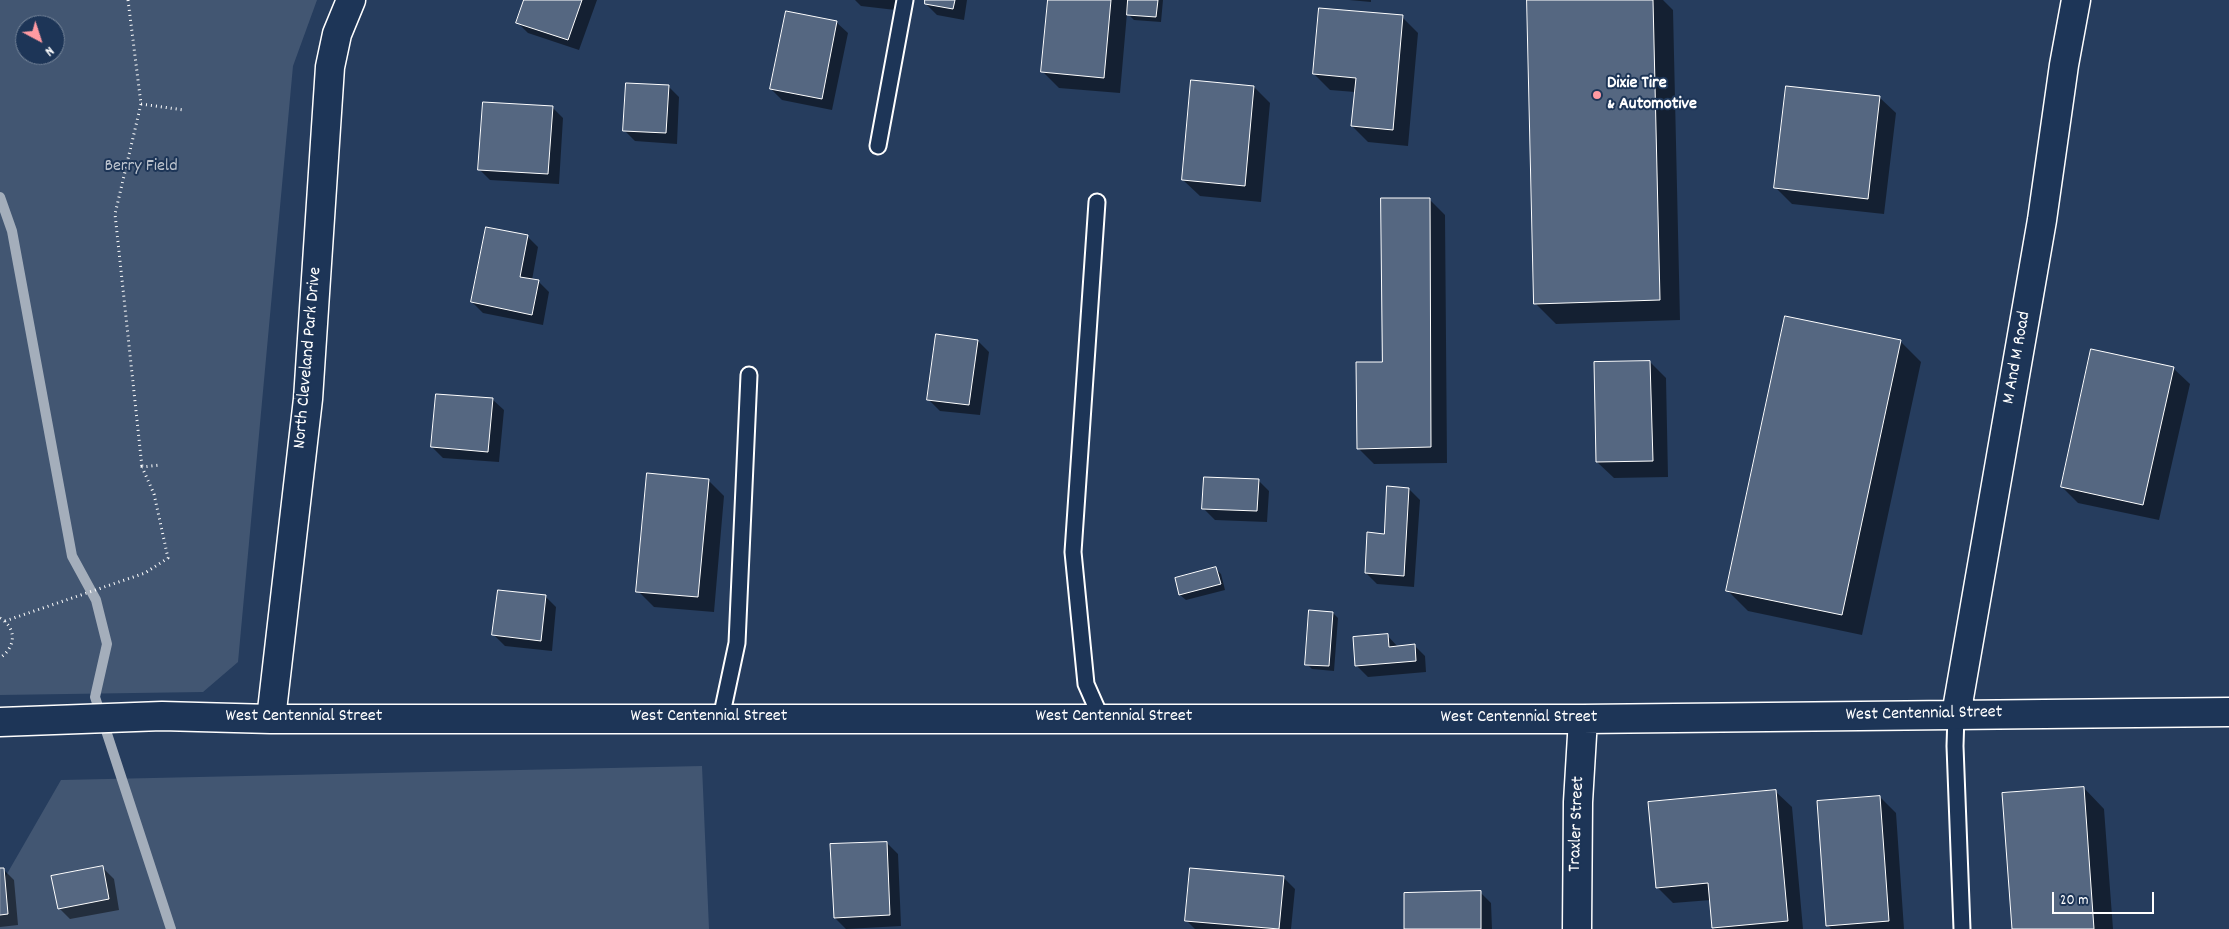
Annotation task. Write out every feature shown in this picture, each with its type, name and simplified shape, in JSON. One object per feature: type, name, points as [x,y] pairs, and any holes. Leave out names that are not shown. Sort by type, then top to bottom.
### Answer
[{"type":"street","name":"North Cleveland Park Drive","points":[[271,719],[308,399],[330,67],[337,34],[352,0]]},
{"type":"street","name":"M And M Road","points":[[1956,715],[2040,230],[2064,65],[2076,0]]},
{"type":"street","name":"West Centennial Street","points":[[0,722],[162,716],[271,719],[1583,719],[2229,712]]},
{"type":"street","name":"Traxler Street","points":[[1577,929],[1578,802],[1583,719]]},
{"type":"lane","points":[[878,146],[905,0]]},
{"type":"lane","points":[[1097,202],[1073,552],[1086,684],[1101,718]]},
{"type":"lane","points":[[722,718],[737,643],[749,375]]},
{"type":"lane","points":[[1956,715],[1955,746],[1962,929]]},
{"type":"path","points":[[5,621],[145,573],[168,558],[154,494],[142,467],[115,214],[141,104],[128,0]]},
{"type":"path","points":[[141,104],[184,110]]},
{"type":"path","points":[[142,467],[160,465]]},
{"type":"path","points":[[0,618],[5,621],[13,633],[13,641],[6,654],[0,658]]},
{"type":"green space","name":"Berry Field","points":[[0,0],[317,0],[293,66],[238,662],[203,692],[0,695]]},
{"type":"green space","points":[[702,766],[709,929],[0,929],[0,886],[61,780]]},
{"type":"building","points":[[524,0],[582,0],[568,40],[516,23]]},
{"type":"building","points":[[925,0],[955,0],[953,9],[925,4]]},
{"type":"building","points":[[1048,0],[1111,0],[1104,78],[1041,72]]},
{"type":"building","points":[[1128,0],[1158,0],[1156,17],[1127,15]]},
{"type":"building","points":[[1527,0],[1653,0],[1660,300],[1534,304]]},
{"type":"building","points":[[1319,8],[1403,15],[1393,130],[1351,126],[1356,78],[1313,74]]},
{"type":"building","points":[[786,11],[837,21],[822,99],[770,89]]},
{"type":"building","points":[[1191,80],[1254,86],[1245,186],[1182,180]]},
{"type":"building","points":[[626,83],[669,85],[666,133],[623,131]]},
{"type":"building","points":[[1786,86],[1880,96],[1868,199],[1774,188]]},
{"type":"building","points":[[483,102],[553,106],[548,174],[478,170]]},
{"type":"building","points":[[1381,198],[1430,198],[1431,447],[1357,449],[1356,362],[1382,362]]},
{"type":"building","points":[[486,227],[528,235],[520,277],[539,280],[532,315],[471,302]]},
{"type":"building","points":[[1785,316],[1901,340],[1842,615],[1726,591]]},
{"type":"building","points":[[936,334],[978,340],[969,405],[927,400]]},
{"type":"building","points":[[2091,349],[2174,367],[2143,505],[2061,487]]},
{"type":"building","points":[[1650,361],[1653,461],[1596,462],[1594,362]]},
{"type":"building","points":[[436,394],[493,398],[488,452],[431,447]]},
{"type":"building","points":[[647,473],[709,479],[698,597],[636,592]]},
{"type":"building","points":[[1204,477],[1259,479],[1257,511],[1202,509]]},
{"type":"building","points":[[1387,486],[1409,488],[1404,576],[1365,573],[1367,532],[1384,534]]},
{"type":"building","points":[[1216,567],[1221,584],[1179,595],[1175,578]]},
{"type":"building","points":[[498,590],[546,595],[541,641],[492,635]]},
{"type":"building","points":[[1309,610],[1333,612],[1329,666],[1305,665]]},
{"type":"building","points":[[1388,634],[1389,647],[1415,644],[1416,661],[1355,666],[1353,637]]},
{"type":"building","points":[[2084,787],[2094,929],[2012,929],[2002,793]]},
{"type":"building","points":[[1776,790],[1788,921],[1712,928],[1708,883],[1656,888],[1648,802]]},
{"type":"building","points":[[1880,796],[1889,921],[1826,926],[1817,801]]},
{"type":"building","points":[[887,842],[890,915],[834,918],[830,844]]},
{"type":"building","points":[[103,866],[109,899],[58,909],[51,876]]},
{"type":"building","points":[[0,868],[4,868],[8,914],[0,915]]},
{"type":"building","points":[[1190,868],[1284,876],[1279,929],[1185,921]]},
{"type":"building","points":[[1481,891],[1481,929],[1404,929],[1404,893]]},
{"type":"waterway","points":[[0,197],[12,231],[72,556],[96,600],[107,644],[95,697],[171,929]]},
{"type":"place","name":"Dixie Tire & Automotive","points":[[1597,95]]}]
